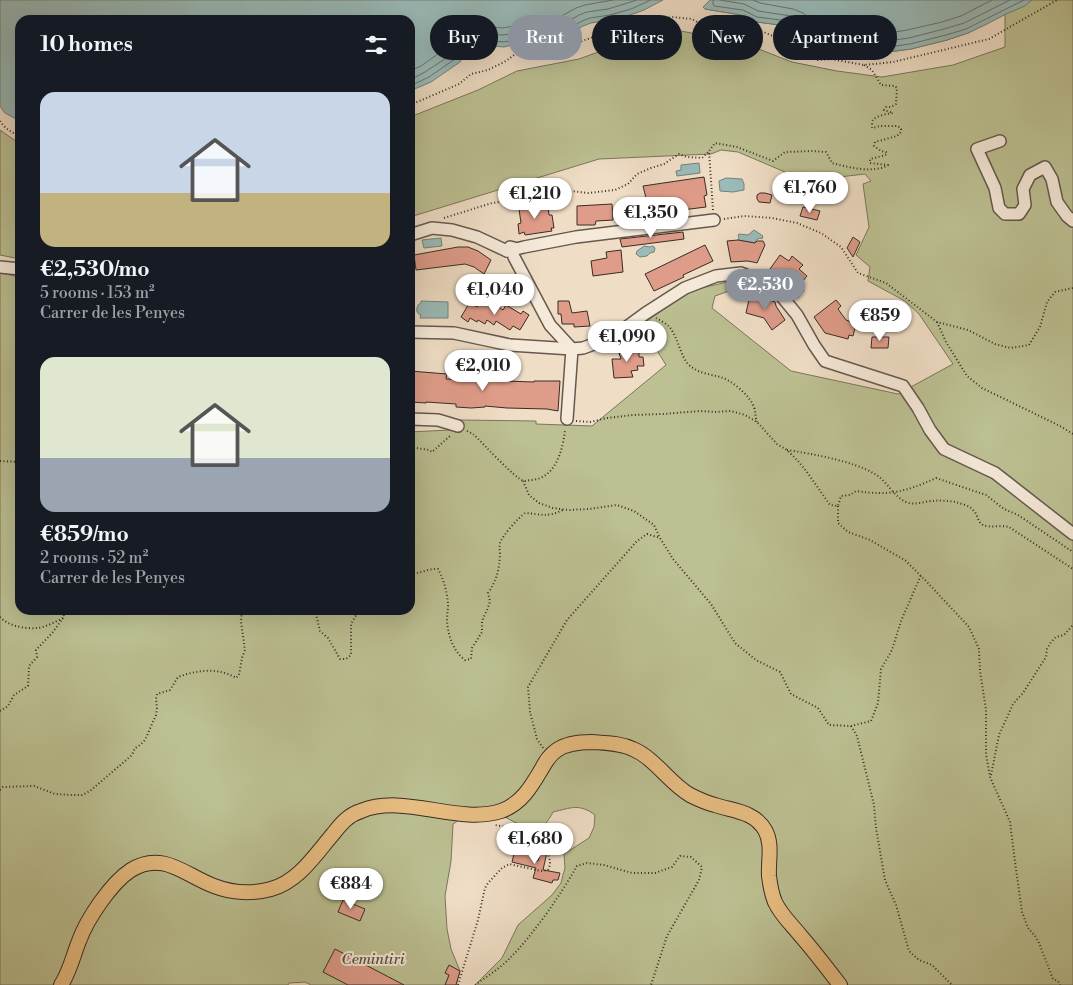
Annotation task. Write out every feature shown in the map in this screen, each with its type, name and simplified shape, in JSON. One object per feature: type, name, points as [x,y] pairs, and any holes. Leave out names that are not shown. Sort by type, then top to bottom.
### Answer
[{"type":"main road","points":[[61,985],[66,978],[79,939],[91,917],[118,880],[133,869],[147,864],[168,864],[214,886],[234,892],[271,889],[285,884],[300,873],[346,819],[360,811],[373,807],[396,806],[482,815],[499,811],[513,806],[522,798],[549,757],[558,749],[569,744],[589,742],[615,744],[632,748],[651,760],[690,795],[716,806],[734,809],[756,819],[768,836],[769,878],[775,902],[787,920],[840,985]]},
{"type":"street","points":[[1000,141],[977,149],[994,188],[999,208],[1005,214],[1019,214],[1025,205],[1023,189],[1030,175],[1044,167],[1052,179],[1057,202],[1073,221]]},
{"type":"street","points":[[512,252],[524,247],[576,237],[714,220]]},
{"type":"street","points":[[415,233],[432,228],[452,230],[477,237],[512,252],[550,325],[572,349],[567,419]]},
{"type":"street","points":[[0,267],[15,268]]},
{"type":"street","points":[[415,332],[454,333],[510,345],[583,348],[613,337],[685,288],[716,276],[741,273],[763,282],[779,293],[797,315],[825,361],[903,386],[944,449],[995,473],[1073,534]]},
{"type":"street","points":[[415,418],[438,420],[458,426]]},
{"type":"path","points":[[415,103],[459,84],[471,74],[488,70],[514,55],[566,47],[629,25],[672,17],[692,19],[701,24],[712,26],[751,29],[780,39],[818,60],[864,65],[893,62],[989,39],[1057,0]]},
{"type":"path","points":[[432,228],[437,221],[445,217],[492,203],[571,191],[588,193],[615,190],[628,184],[637,174],[664,164],[679,154],[687,157],[702,158],[715,143],[737,147],[773,161],[785,152],[812,151],[826,152],[832,163],[846,167],[878,169],[884,167],[888,165],[870,163],[870,158],[887,154],[874,146],[875,142],[897,136],[902,132],[898,126],[872,128],[874,119],[894,113],[884,110],[886,107],[896,104],[897,88],[895,86],[881,85],[872,70],[864,65]]},
{"type":"path","points":[[0,121],[8,131],[15,134]]},
{"type":"path","points":[[709,151],[714,220],[744,216],[772,218],[796,223],[821,233],[841,246],[858,273],[886,283],[937,322],[968,330],[995,344],[1010,348],[1029,344],[1040,327],[1047,302],[1055,292],[1073,288]]},
{"type":"path","points":[[645,314],[655,317],[670,328],[683,355],[691,366],[700,372],[726,379],[739,389],[754,407],[757,422]]},
{"type":"path","points":[[937,322],[946,342],[967,376],[982,388],[1073,434]]},
{"type":"path","points":[[523,481],[536,480],[547,474],[557,462],[564,441],[567,419],[590,422],[633,415],[731,411],[745,415],[757,422],[772,440],[798,461],[830,505],[838,506]]},
{"type":"path","points":[[415,448],[432,452],[458,426],[473,434],[513,474],[523,481],[529,495],[539,503],[563,510],[617,505],[634,511],[654,525],[673,559],[711,604],[735,643],[756,660],[780,672],[791,694],[818,708],[829,725],[851,726],[871,721],[878,703],[880,669],[892,650],[901,621],[920,575]]},
{"type":"path","points":[[786,450],[824,457],[870,471],[877,475],[902,500],[912,504],[936,500],[964,505],[973,510],[981,524],[1010,527],[1073,569]]},
{"type":"path","points":[[0,461],[15,462]]},
{"type":"path","points":[[1060,985],[1058,981],[1053,979],[1039,943],[1028,928],[1022,912],[1010,822],[990,777],[986,754],[986,710],[980,671],[979,649],[970,627],[906,561],[870,540],[848,532],[838,523],[838,506],[841,496],[850,495],[856,491],[871,493],[894,492],[917,486],[936,478],[986,495],[1004,509],[1018,515],[1073,552]]},
{"type":"path","points":[[415,574],[431,568],[438,570],[445,588],[448,604],[447,622],[454,647],[465,660],[471,660],[472,648],[482,632],[482,621],[490,600],[488,593],[495,583],[501,540],[520,516],[525,513],[544,516],[563,510]]},
{"type":"path","points":[[549,757],[537,739],[530,712],[528,688],[567,620],[608,573],[637,541],[647,534],[660,538]]},
{"type":"path","points":[[0,711],[8,706],[14,695],[28,686],[29,666],[36,657],[36,650],[53,632],[64,615]]},
{"type":"path","points":[[0,790],[3,787],[34,786],[56,794],[82,795],[90,791],[132,755],[135,748],[144,740],[156,715],[157,694],[170,690],[178,676],[192,672],[215,671],[236,678],[239,674],[245,650],[242,615]]},
{"type":"path","points":[[316,615],[320,631],[328,638],[340,660],[346,659],[351,655],[351,624],[356,615]]},
{"type":"path","points":[[0,617],[12,625],[37,628],[52,624],[63,618]]},
{"type":"path","points":[[990,777],[999,735],[1013,704],[1023,694],[1046,657],[1051,642],[1056,637],[1064,635],[1073,625]]},
{"type":"path","points":[[851,726],[857,736],[874,805],[885,880],[896,905],[909,951],[919,960],[932,965],[952,985]]},
{"type":"path","points":[[458,985],[488,882],[502,868],[509,864],[542,871],[548,870],[551,865],[549,855],[542,845],[506,826],[489,824]]},
{"type":"path","points":[[475,985],[508,960],[537,926],[578,866],[587,863],[604,865],[632,873],[655,873],[672,867],[680,856],[691,857],[702,867],[698,880],[667,936],[651,985]]},
{"type":"green space","name":"Cemintiri","points":[[710,0],[1073,0],[1073,985],[475,985],[502,958],[518,925],[552,895],[561,883],[565,868],[564,854],[589,838],[594,827],[595,815],[584,809],[570,808],[553,812],[545,824],[531,831],[505,817],[488,820],[459,820],[453,824],[451,861],[445,896],[447,929],[451,949],[460,971],[456,985],[311,985],[305,982],[289,983],[288,985],[0,985],[0,273],[15,276],[15,615],[415,615],[415,432],[449,430],[459,420],[536,421],[536,424],[592,426],[666,365],[641,325],[692,290],[737,280],[729,291],[715,296],[712,308],[791,371],[898,394],[953,364],[919,314],[905,301],[868,281],[870,267],[856,255],[869,227],[863,184],[871,181],[865,174],[822,179],[815,184],[804,186],[796,183],[785,172],[738,152],[721,150],[711,154],[599,159],[415,215],[415,115],[478,90],[517,71],[582,60],[582,58],[592,54],[592,60],[682,60],[682,31],[692,33],[692,60],[763,60],[763,51],[773,55],[773,60],[787,60],[837,71],[882,77],[953,65],[1005,47],[1005,14],[968,33],[947,40],[897,51],[897,15],[773,15],[773,24],[763,23],[763,15],[741,15],[705,9],[703,7]]},
{"type":"green space","points":[[0,130],[15,140],[15,258],[0,255]]},
{"type":"water","points":[[0,0],[663,0],[629,15],[592,15],[592,23],[582,27],[582,15],[508,15],[508,46],[504,47],[498,46],[498,15],[430,15],[430,60],[461,60],[431,82],[415,89],[415,15],[15,15],[15,118],[5,113],[0,106]]},
{"type":"water","points":[[710,0],[1032,0],[1025,6],[968,33],[947,40],[897,51],[897,15],[773,15],[773,24],[763,23],[763,15],[741,15],[705,9],[703,7]]},
{"type":"water","points":[[699,163],[700,173],[677,176],[676,171],[681,170],[681,165]]},
{"type":"water","points":[[726,178],[742,179],[744,190],[733,192],[720,191],[719,181]]},
{"type":"water","points":[[754,230],[763,236],[762,239],[756,240],[755,243],[738,240],[739,234],[748,235]]},
{"type":"water","points":[[441,238],[442,246],[424,248],[422,240]]},
{"type":"water","points":[[644,246],[653,246],[655,248],[654,252],[640,257],[636,254],[637,251]]},
{"type":"water","points":[[421,301],[448,302],[448,318],[420,318],[421,315],[417,310]]},
{"type":"water","points":[[483,353],[494,354],[497,356],[496,360],[487,361],[483,365],[478,364],[476,356]]},
{"type":"building","points":[[704,177],[707,195],[704,196],[706,207],[650,214],[643,186]]},
{"type":"building","points":[[760,193],[772,195],[770,203],[759,202],[757,195]]},
{"type":"building","points":[[612,204],[613,220],[596,221],[595,225],[577,225],[577,206]]},
{"type":"building","points":[[548,206],[554,228],[551,228],[552,231],[525,235],[524,232],[519,234],[518,224],[521,223],[519,209]]},
{"type":"building","points":[[803,207],[820,211],[817,220],[800,216]]},
{"type":"building","points":[[683,232],[684,239],[622,247],[620,239]]},
{"type":"building","points":[[853,237],[860,242],[853,257],[847,248]]},
{"type":"building","points":[[738,240],[755,243],[763,241],[765,245],[757,263],[747,261],[731,262],[727,241]]},
{"type":"building","points":[[705,245],[713,261],[654,291],[645,274]]},
{"type":"building","points":[[468,247],[491,260],[484,274],[474,267],[465,264],[416,270],[415,255]]},
{"type":"building","points":[[621,250],[623,272],[593,276],[591,261],[607,258],[606,252]]},
{"type":"building","points":[[780,255],[789,261],[792,256],[803,265],[799,269],[807,276],[799,286],[804,290],[798,298],[790,292],[793,286],[770,269]]},
{"type":"building","points":[[750,295],[775,302],[785,320],[772,330],[764,318],[746,313]]},
{"type":"building","points":[[836,300],[841,306],[838,309],[846,320],[856,324],[853,336],[849,335],[848,339],[825,333],[814,317]]},
{"type":"building","points":[[558,301],[569,301],[572,313],[587,311],[590,326],[574,327],[574,324],[562,324],[561,314],[558,314]]},
{"type":"building","points":[[470,302],[477,307],[480,302],[495,309],[497,306],[503,310],[506,305],[521,314],[523,311],[529,315],[520,330],[513,326],[510,330],[496,321],[494,325],[487,320],[485,324],[470,318],[468,322],[461,317]]},
{"type":"building","points":[[872,337],[889,337],[888,348],[871,348]]},
{"type":"building","points":[[639,347],[639,357],[643,357],[644,366],[637,366],[638,370],[631,371],[633,377],[614,378],[612,359],[621,359],[619,353],[622,353],[621,350]]},
{"type":"building","points":[[415,371],[447,374],[446,379],[560,381],[558,411],[485,406],[471,408],[456,407],[456,404],[415,402]]},
{"type":"building","points":[[551,825],[561,825],[561,831],[566,831],[565,845],[551,846]]},
{"type":"building","points":[[516,846],[527,849],[526,854],[534,856],[533,860],[538,861],[541,851],[547,852],[543,870],[560,873],[558,880],[553,880],[552,883],[533,878],[536,868],[512,862]]},
{"type":"building","points":[[343,900],[365,909],[360,921],[338,912]]},
{"type":"building","points":[[335,949],[404,985],[348,985],[323,972]]},
{"type":"building","points":[[449,965],[460,971],[456,985],[445,985],[449,975],[445,973]]}]
